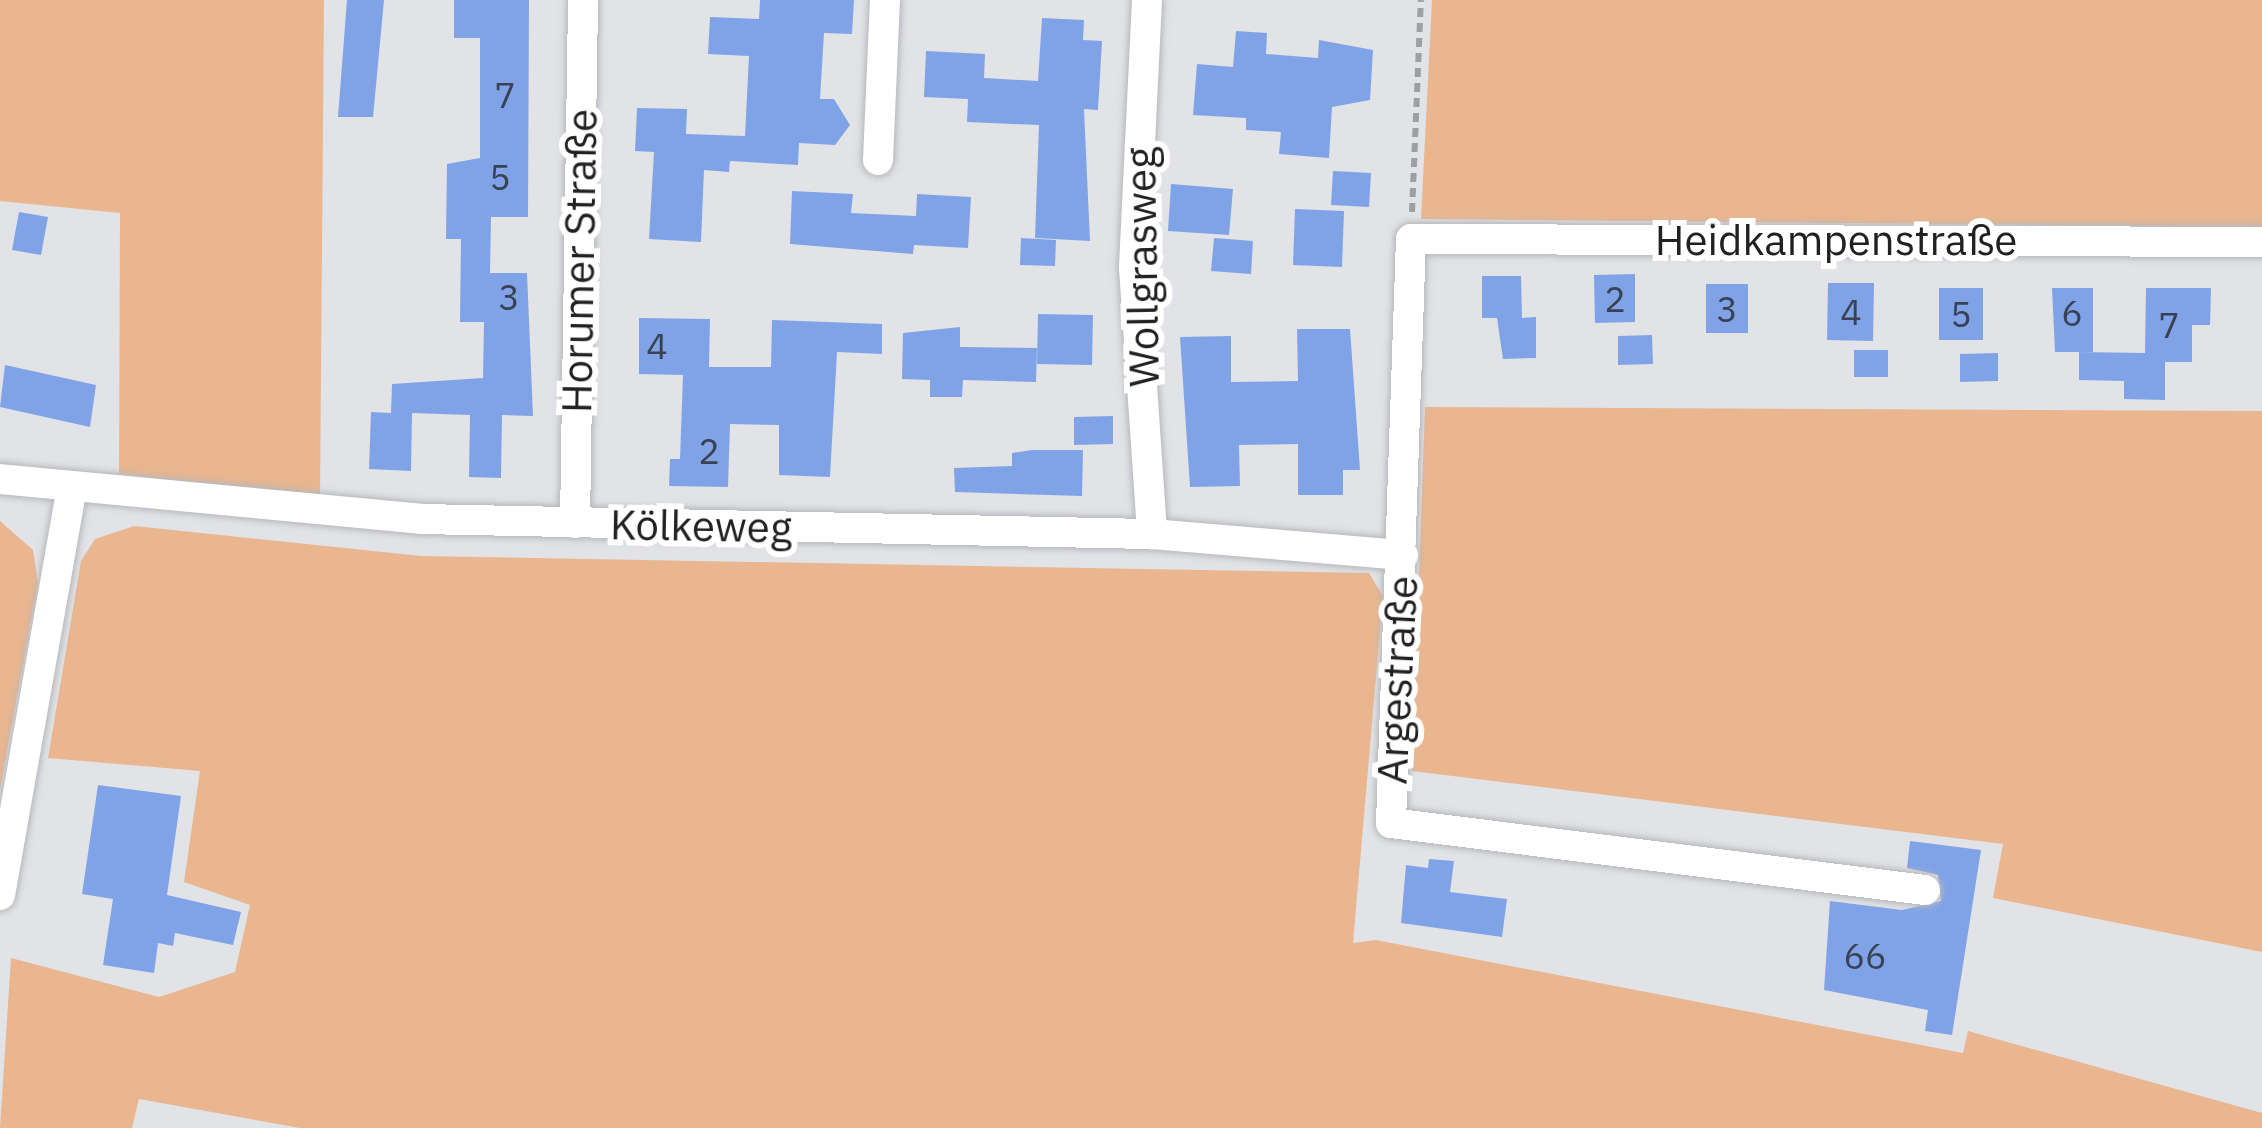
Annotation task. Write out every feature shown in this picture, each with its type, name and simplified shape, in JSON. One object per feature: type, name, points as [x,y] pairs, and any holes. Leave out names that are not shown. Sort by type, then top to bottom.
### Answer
[{"type":"street","name":"Horumer Straße","points":[[575,523],[583,0]]},
{"type":"street","points":[[878,160],[885,0]]},
{"type":"street","name":"Wollgrasweg","points":[[1147,0],[1134,268],[1152,534]]},
{"type":"street","name":"Heidkampenstraße","points":[[1411,239],[2262,242]]},
{"type":"street","name":"Argestraße","points":[[1411,239],[1391,823],[1925,890]]},
{"type":"street","name":"Kölkeweg","points":[[0,479],[575,523],[1152,534],[1403,555]]},
{"type":"street","points":[[0,895],[72,486]]},
{"type":"path","points":[[1411,239],[1421,0]]},
{"type":"shaded area","points":[[0,0],[324,0],[320,497],[119,474],[120,213],[0,201]]},
{"type":"shaded area","points":[[1432,0],[2262,0],[2262,227],[1421,219]]},
{"type":"shaded area","points":[[1425,407],[2262,411],[2262,952],[1993,898],[2003,844],[1412,771]]},
{"type":"shaded area","points":[[0,521],[33,550],[38,583],[0,790]]},
{"type":"shaded area","points":[[134,526],[421,556],[1369,573],[1383,596],[1353,943],[1376,940],[1963,1053],[1968,1031],[2262,1113],[2262,1128],[300,1128],[139,1099],[132,1128],[0,1128],[11,958],[159,997],[235,972],[250,905],[184,882],[200,771],[48,758],[81,561],[95,539]]},
{"type":"building","points":[[347,0],[384,0],[373,117],[338,117]]},
{"type":"building","points":[[454,0],[529,0],[528,217],[491,217],[490,273],[527,273],[533,416],[502,415],[501,478],[469,477],[470,415],[412,413],[411,471],[369,469],[371,412],[391,413],[392,384],[483,378],[484,322],[460,322],[461,239],[446,239],[447,164],[480,158],[480,38],[454,38]]},
{"type":"building","points":[[760,0],[854,0],[852,34],[824,33],[820,99],[834,99],[850,125],[835,145],[799,143],[798,165],[730,161],[729,172],[704,170],[701,242],[649,239],[654,152],[635,151],[637,108],[687,109],[686,134],[745,136],[749,56],[708,54],[710,17],[759,19]]},
{"type":"building","points":[[1042,18],[1084,20],[1083,40],[1102,41],[1098,110],[1084,109],[1090,241],[1035,238],[1039,125],[967,122],[968,99],[924,97],[926,51],[985,54],[984,78],[1038,81]]},
{"type":"building","points":[[1236,31],[1267,33],[1266,54],[1318,58],[1319,40],[1373,50],[1370,100],[1332,107],[1329,158],[1279,154],[1281,132],[1246,130],[1246,118],[1193,115],[1197,64],[1233,67]]},
{"type":"building","points":[[1333,171],[1371,173],[1369,207],[1331,205]]},
{"type":"building","points":[[1171,184],[1233,189],[1229,235],[1168,231]]},
{"type":"building","points":[[792,191],[853,194],[851,213],[916,216],[917,194],[971,197],[968,248],[914,245],[913,254],[790,244]]},
{"type":"building","points":[[1295,209],[1344,211],[1342,267],[1293,265]]},
{"type":"building","points":[[19,212],[48,217],[41,255],[12,250]]},
{"type":"building","points":[[1021,238],[1056,240],[1055,266],[1020,265]]},
{"type":"building","points":[[1214,238],[1253,241],[1251,274],[1211,271]]},
{"type":"building","points":[[1635,274],[1635,322],[1595,323],[1594,275]]},
{"type":"building","points":[[1482,276],[1521,276],[1522,318],[1536,317],[1536,358],[1503,359],[1497,318],[1482,318]]},
{"type":"building","points":[[1828,283],[1874,283],[1873,341],[1827,340]]},
{"type":"building","points":[[1706,284],[1748,284],[1748,333],[1706,333]]},
{"type":"building","points":[[1939,288],[1983,288],[1983,340],[1939,340]]},
{"type":"building","points":[[2052,288],[2093,288],[2093,352],[2055,352]]},
{"type":"building","points":[[2146,288],[2211,288],[2210,325],[2192,325],[2192,362],[2165,362],[2165,400],[2124,399],[2124,381],[2079,380],[2079,352],[2145,353]]},
{"type":"building","points":[[1038,314],[1093,315],[1092,365],[1037,364]]},
{"type":"building","points":[[639,318],[710,319],[709,367],[771,367],[772,320],[882,324],[882,354],[837,352],[830,477],[779,475],[779,425],[730,424],[728,487],[669,486],[670,459],[680,459],[683,375],[639,374]]},
{"type":"building","points":[[960,327],[960,347],[1037,348],[1036,382],[963,380],[962,397],[930,397],[930,380],[902,379],[903,333]]},
{"type":"building","points":[[1297,329],[1350,329],[1360,470],[1343,470],[1343,495],[1298,495],[1298,444],[1239,445],[1240,486],[1190,487],[1180,337],[1231,336],[1231,382],[1298,381]]},
{"type":"building","points":[[1652,335],[1653,364],[1618,365],[1618,336]]},
{"type":"building","points":[[1854,350],[1888,350],[1888,377],[1854,377]]},
{"type":"building","points":[[1998,353],[1998,381],[1960,382],[1960,354]]},
{"type":"building","points":[[5,365],[96,385],[90,427],[0,407]]},
{"type":"building","points":[[1113,416],[1113,444],[1074,445],[1074,417]]},
{"type":"building","points":[[1032,450],[1083,450],[1082,496],[955,492],[954,468],[1012,466],[1012,453]]},
{"type":"building","points":[[98,785],[181,796],[167,895],[241,912],[233,945],[175,933],[173,946],[158,943],[154,973],[103,965],[113,899],[82,894]]},
{"type":"building","points":[[1910,841],[1981,850],[1952,1035],[1925,1031],[1928,1010],[1824,990],[1830,901],[1902,910],[1941,901],[1938,875],[1907,868]]},
{"type":"building","points":[[1429,859],[1454,861],[1450,892],[1507,899],[1502,937],[1401,923],[1406,865],[1428,868]]}]
